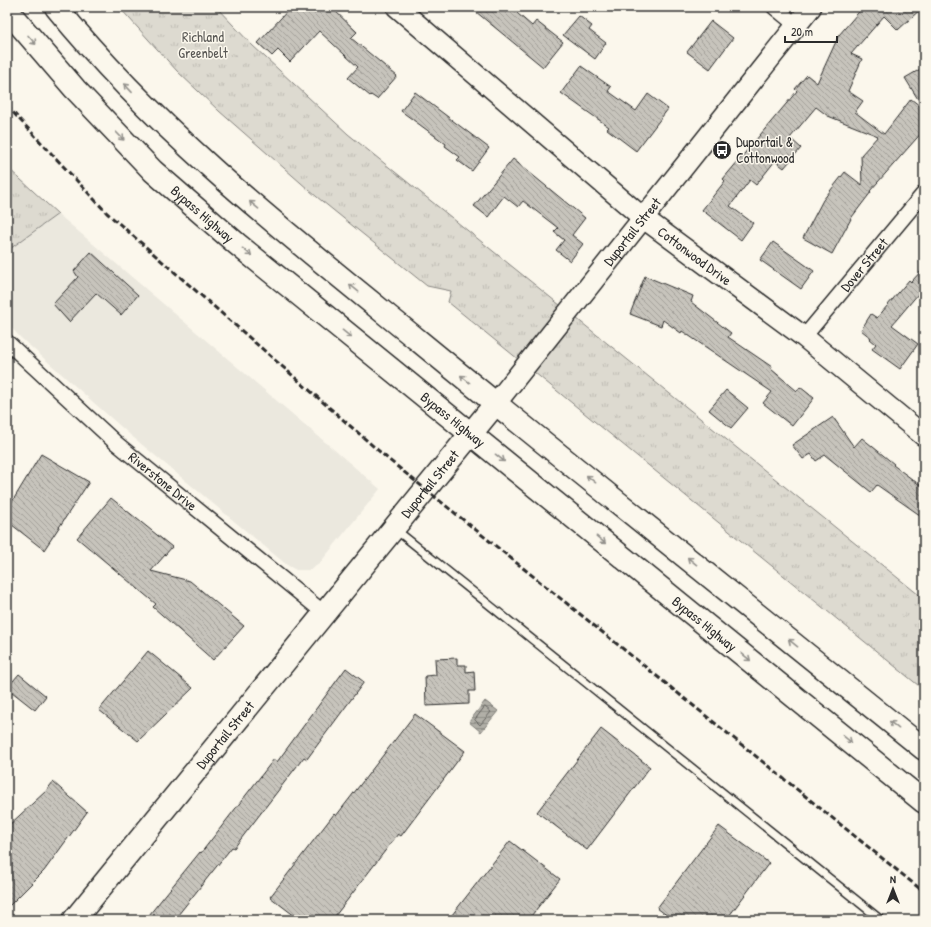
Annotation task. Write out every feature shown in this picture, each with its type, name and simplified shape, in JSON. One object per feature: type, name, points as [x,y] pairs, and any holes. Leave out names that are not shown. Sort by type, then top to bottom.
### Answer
[{"type":"main road","points":[[56,7],[74,30],[134,94],[187,146],[260,210],[924,749]]},
{"type":"main road","name":"Bypass Highway","points":[[7,10],[75,89],[153,171],[237,244],[924,802]]},
{"type":"main road","name":"Duportail Street","points":[[74,920],[496,403]]},
{"type":"street","name":"Cottonwood Drive","points":[[397,7],[642,217],[804,337],[924,436]]},
{"type":"street","points":[[774,7],[796,25]]},
{"type":"street","name":"Duportail Street","points":[[496,403],[523,371],[642,217],[811,7]]},
{"type":"street","name":"Dover Street","points":[[804,337],[924,193]]},
{"type":"street","name":"Riverstone Drive","points":[[7,342],[58,391],[116,443],[324,613]]},
{"type":"lane","points":[[394,528],[881,920]]},
{"type":"shaded area","points":[[58,214],[380,489],[319,564],[310,570],[296,570],[287,565],[128,433],[21,338],[7,323],[7,251]]},
{"type":"green space","name":"Richland Greenbelt","points":[[119,7],[216,7],[252,45],[348,134],[924,599],[924,690],[448,302],[451,291],[427,286],[317,197],[219,111],[177,71]]},
{"type":"green space","points":[[7,167],[58,214],[7,251]]},
{"type":"water","points":[[485,701],[498,711],[481,732],[469,722]]},
{"type":"building","points":[[291,7],[331,7],[357,32],[351,38],[397,76],[377,99],[371,95],[370,96],[348,78],[358,67],[319,31],[290,62],[278,50],[272,56],[258,43]]},
{"type":"building","points":[[470,7],[510,7],[532,26],[536,21],[563,42],[543,67]]},
{"type":"building","points":[[863,7],[923,7],[898,30],[884,16],[851,54],[862,59],[848,91],[863,101],[855,112],[884,134],[911,99],[924,109],[924,130],[870,191],[871,192],[852,217],[832,254],[803,238],[823,200],[845,172],[862,185],[861,155],[878,136],[828,116],[816,107],[790,138],[801,148],[784,168],[775,161],[756,185],[750,180],[730,206],[753,223],[741,240],[702,210],[725,181],[723,179],[797,91],[795,89],[807,75],[817,83],[839,35]]},
{"type":"building","points":[[579,16],[592,26],[589,30],[606,43],[595,59],[563,35]]},
{"type":"building","points":[[711,21],[733,38],[710,69],[687,52]]},
{"type":"building","points":[[581,66],[611,87],[608,91],[636,111],[648,94],[668,109],[636,151],[607,129],[609,127],[561,93]]},
{"type":"building","points":[[924,67],[924,109],[905,78]]},
{"type":"building","points":[[415,92],[489,148],[472,171],[457,160],[460,157],[445,146],[446,144],[401,111]]},
{"type":"building","points":[[513,159],[585,218],[572,235],[583,244],[570,261],[556,250],[564,240],[554,232],[558,228],[523,201],[518,207],[504,196],[488,217],[474,206]]},
{"type":"building","points":[[773,242],[814,271],[801,289],[760,260]]},
{"type":"building","points":[[91,252],[138,295],[121,315],[96,293],[69,322],[53,304],[78,277],[74,271]]},
{"type":"building","points":[[924,268],[924,287],[892,325],[918,344],[900,369],[872,349],[876,344],[861,330],[871,314],[877,318],[909,280],[911,282]]},
{"type":"building","points":[[645,276],[693,296],[691,302],[731,333],[728,337],[772,367],[771,369],[797,391],[800,387],[814,398],[792,426],[763,403],[772,392],[682,331],[681,333],[663,320],[661,326],[630,314]]},
{"type":"building","points":[[726,390],[748,408],[731,428],[709,410]]},
{"type":"building","points":[[833,417],[854,447],[862,438],[894,464],[893,465],[924,488],[924,518],[877,485],[871,492],[825,455],[816,461],[811,454],[803,459],[792,445]]},
{"type":"building","points":[[41,454],[89,482],[44,550],[7,521],[7,510]]},
{"type":"building","points":[[111,498],[172,547],[151,571],[190,581],[244,626],[213,660],[153,607],[156,604],[77,538]]},
{"type":"building","points":[[148,651],[193,688],[138,741],[99,710]]},
{"type":"building","points":[[457,658],[457,665],[466,665],[466,672],[474,671],[475,691],[469,691],[469,704],[426,706],[425,676],[436,675],[435,659]]},
{"type":"building","points":[[346,668],[364,682],[307,759],[304,757],[234,848],[232,847],[174,920],[145,920],[200,852],[201,853],[274,759],[277,762]]},
{"type":"building","points":[[19,674],[46,696],[35,710],[7,688]]},
{"type":"building","points":[[415,714],[465,751],[401,836],[398,834],[332,920],[300,920],[270,897],[334,814],[336,816]]},
{"type":"building","points":[[601,729],[650,767],[587,850],[537,812]]},
{"type":"building","points":[[53,782],[87,812],[44,871],[7,908],[7,827],[46,791]]},
{"type":"building","points":[[719,826],[769,863],[726,920],[673,920],[657,908]]},
{"type":"building","points":[[510,841],[560,879],[528,920],[448,920]]},
{"type":"railway","points":[[7,106],[107,213],[388,459],[924,892]]},
{"type":"place","name":"Duportail & Cottonwood","points":[[722,150]]}]
